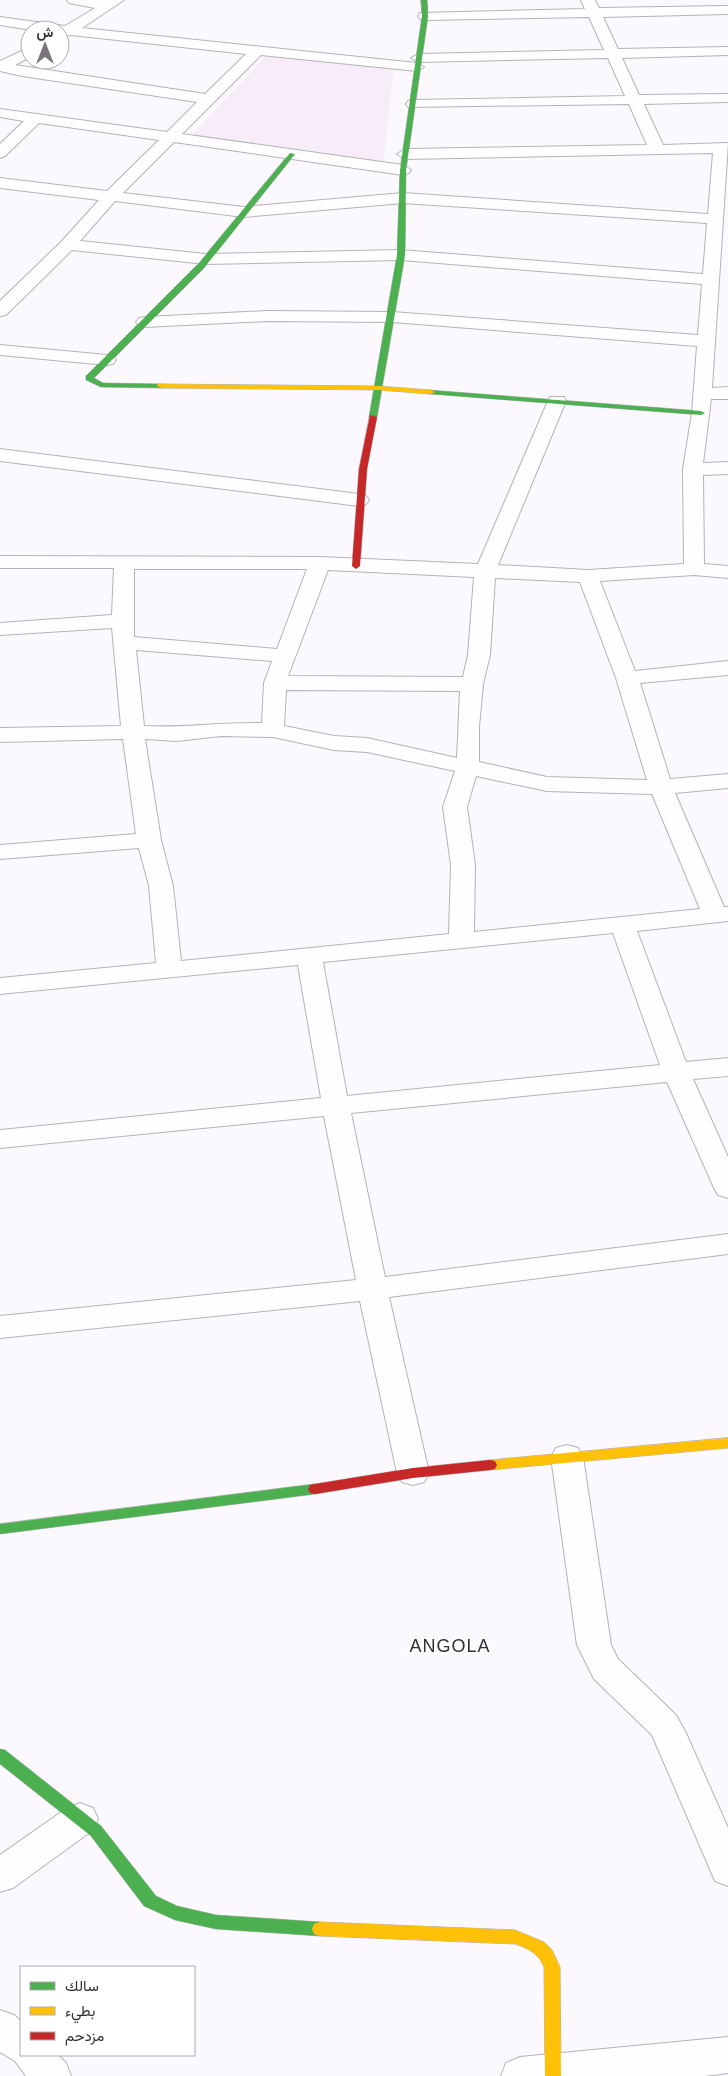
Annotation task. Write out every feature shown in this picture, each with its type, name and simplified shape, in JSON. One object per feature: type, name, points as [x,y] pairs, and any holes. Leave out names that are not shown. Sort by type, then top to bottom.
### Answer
[{"type":"street","points":[[74,0],[112,3]]},
{"type":"street","points":[[356,566],[359,500],[392,317],[401,255],[402,170],[418,63],[424,16],[424,0]]},
{"type":"street","points":[[70,27],[112,3]]},
{"type":"street","points":[[424,16],[591,7],[728,10]]},
{"type":"street","points":[[591,7],[657,149]]},
{"type":"street","points":[[0,21],[20,25]]},
{"type":"street","points":[[70,33],[258,51],[418,63],[728,51]]},
{"type":"street","points":[[0,311],[68,245],[112,195],[207,99],[258,51]]},
{"type":"street","points":[[1,66],[20,56]]},
{"type":"street","points":[[1,66],[22,72],[207,99]]},
{"type":"street","points":[[412,104],[728,98]]},
{"type":"street","points":[[0,113],[402,170]]},
{"type":"street","points":[[0,153],[36,118]]},
{"type":"street","points":[[405,154],[725,149],[720,208],[720,260],[710,280],[702,413],[693,469],[694,569]]},
{"type":"street","points":[[292,154],[206,259],[88,378],[90,382],[98,385],[116,386],[378,388],[702,413]]},
{"type":"street","points":[[0,183],[244,212],[403,198],[720,208]]},
{"type":"street","points":[[68,245],[206,259],[401,255],[710,280]]},
{"type":"street","points":[[144,322],[268,316],[392,317],[706,341]]},
{"type":"street","points":[[708,321],[728,321]]},
{"type":"street","points":[[0,350],[107,360]]},
{"type":"street","points":[[703,394],[728,393]]},
{"type":"street","points":[[461,940],[463,865],[455,807],[468,766],[472,684],[479,655],[485,572],[557,402]]},
{"type":"street","points":[[0,455],[359,500]]},
{"type":"street","points":[[693,469],[728,468]]},
{"type":"street","points":[[0,562],[320,563],[588,576],[694,569],[728,572]]},
{"type":"street","points":[[124,563],[123,632],[133,732],[149,840],[161,886],[169,970]]},
{"type":"street","points":[[273,730],[275,683],[320,563]]},
{"type":"street","points":[[0,986],[722,914],[661,787],[627,678],[588,576]]},
{"type":"street","points":[[0,629],[123,632],[286,656]]},
{"type":"street","points":[[627,678],[728,668]]},
{"type":"street","points":[[275,683],[472,684]]},
{"type":"street","points":[[0,735],[133,732],[177,734],[221,729],[273,730],[334,743],[368,746],[547,784],[661,787],[728,781]]},
{"type":"street","points":[[0,852],[149,840]]},
{"type":"street","points":[[622,924],[676,1071],[728,1188]]},
{"type":"street","points":[[309,956],[334,1104],[371,1288],[413,1473]]},
{"type":"street","points":[[0,1139],[334,1104],[728,1067]]},
{"type":"street","points":[[0,1327],[371,1288],[728,1244]]},
{"type":"street","points":[[0,1529],[292,1493],[413,1473],[728,1443]]},
{"type":"street","points":[[567,1457],[594,1645],[606,1669],[664,1725],[728,1870]]},
{"type":"street","points":[[0,1754],[96,1831],[150,1900],[175,1913],[216,1922],[373,1934],[515,1937],[534,1943],[551,1960],[553,1989],[542,2074],[728,2055]]},
{"type":"street","points":[[0,1876],[80,1818]]},
{"type":"street","points":[[0,2028],[20,2044]]},
{"type":"street","points":[[33,2056],[52,2076]]},
{"type":"shaded area","points":[[268,54],[394,70],[383,162],[192,135]]},
{"type":"traffic: fast","points":[[373,417],[401,255],[403,170],[425,16],[424,0]]},
{"type":"traffic: fast","points":[[161,386],[101,385],[89,378],[201,266],[292,154]]},
{"type":"traffic: fast","points":[[431,392],[701,413]]},
{"type":"traffic: fast","points":[[0,1529],[315,1489]]},
{"type":"traffic: fast","points":[[0,1755],[96,1831],[150,1901],[175,1913],[216,1922],[320,1929]]},
{"type":"traffic: slow","points":[[161,386],[378,388],[431,392]]},
{"type":"traffic: slow","points":[[490,1465],[728,1443]]},
{"type":"traffic: slow","points":[[320,1929],[515,1937],[528,1941],[538,1947],[547,1955],[552,1967],[553,2076]]},
{"type":"traffic: jam","points":[[356,566],[363,469],[373,417]]},
{"type":"traffic: jam","points":[[315,1489],[413,1473],[490,1465]]},
{"type":"district","name":"ANGOLA","points":[[450,1646]]}]
